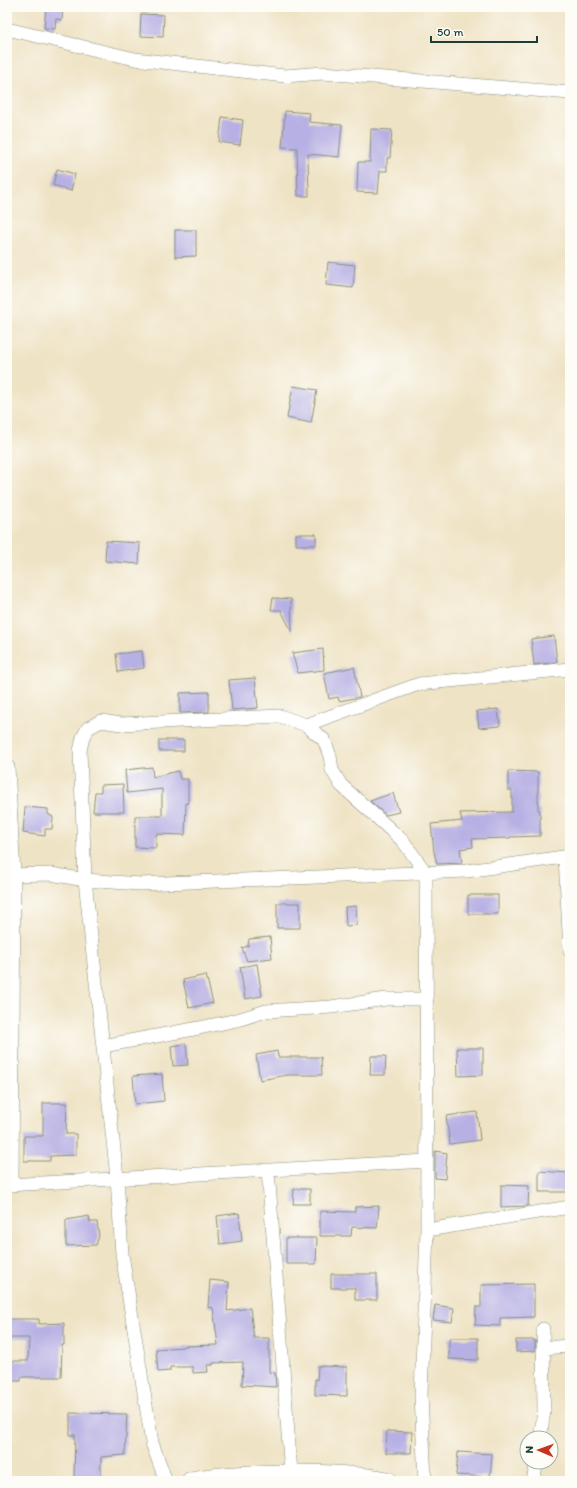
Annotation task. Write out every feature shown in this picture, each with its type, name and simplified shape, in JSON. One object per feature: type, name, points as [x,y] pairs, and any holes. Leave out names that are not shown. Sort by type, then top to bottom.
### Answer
[{"type":"street","points":[[7,29],[143,60],[285,76],[323,73],[570,93]]},
{"type":"street","points":[[306,725],[419,684],[570,669]]},
{"type":"street","points":[[166,1481],[152,1443],[122,1254],[117,1178],[85,880],[80,751],[83,737],[88,728],[101,721],[121,724],[280,716],[306,725],[324,740],[330,756],[332,770],[341,785],[403,841],[426,873],[427,1230],[421,1395],[425,1481]]},
{"type":"street","points":[[8,767],[11,875],[9,1185],[427,1161]]},
{"type":"street","points":[[11,875],[51,874],[85,880],[140,884],[467,871],[567,857],[570,951]]},
{"type":"street","points":[[103,1046],[222,1023],[266,1011],[331,1007],[386,998],[427,999]]},
{"type":"street","points":[[268,1170],[291,1473]]},
{"type":"street","points":[[427,1230],[570,1207]]},
{"type":"street","points":[[541,1430],[544,1411],[543,1329]]},
{"type":"street","points":[[543,1348],[570,1346]]},
{"type":"street","points":[[533,1481],[535,1470]]},
{"type":"street","points":[[191,1481],[209,1478],[291,1473],[388,1481]]},
{"type":"building","points":[[46,7],[63,7],[62,20],[56,19],[55,29],[44,28]]},
{"type":"building","points":[[141,14],[164,15],[163,37],[140,36]]},
{"type":"building","points":[[285,111],[310,113],[309,122],[342,125],[339,157],[308,154],[309,196],[298,196],[297,148],[282,147]]},
{"type":"building","points":[[222,117],[243,120],[240,145],[219,142]]},
{"type":"building","points":[[371,129],[392,130],[390,158],[387,158],[387,171],[380,171],[378,193],[357,192],[358,162],[370,162]]},
{"type":"building","points":[[57,169],[75,174],[71,191],[53,185]]},
{"type":"building","points":[[175,230],[196,230],[196,256],[175,257]]},
{"type":"building","points":[[328,262],[355,265],[353,288],[326,285]]},
{"type":"building","points":[[293,386],[317,390],[311,423],[287,418]]},
{"type":"building","points":[[296,534],[316,534],[316,545],[296,545]]},
{"type":"building","points":[[106,541],[140,543],[139,564],[105,561]]},
{"type":"building","points":[[273,598],[291,599],[292,632],[281,610],[271,610]]},
{"type":"building","points":[[554,636],[557,662],[534,665],[531,639]]},
{"type":"building","points":[[323,649],[324,670],[298,673],[292,653]]},
{"type":"building","points":[[142,651],[144,668],[118,672],[116,654]]},
{"type":"building","points":[[354,667],[360,697],[339,701],[338,697],[329,699],[324,673]]},
{"type":"building","points":[[255,678],[258,708],[232,710],[229,680]]},
{"type":"building","points":[[209,692],[209,712],[180,713],[180,693]]},
{"type":"building","points":[[498,709],[500,726],[479,728],[477,711]]},
{"type":"building","points":[[159,740],[184,740],[184,751],[159,751]]},
{"type":"building","points":[[152,767],[153,777],[178,771],[180,779],[188,779],[188,803],[186,803],[185,835],[156,834],[156,848],[135,847],[135,816],[162,816],[162,789],[127,793],[125,770]]},
{"type":"building","points":[[508,771],[538,772],[540,836],[472,839],[473,847],[460,849],[462,863],[437,864],[431,824],[462,821],[460,813],[512,812],[512,790],[508,790]]},
{"type":"building","points":[[123,784],[124,812],[93,812],[95,792],[101,792],[101,785]]},
{"type":"building","points":[[393,793],[399,812],[386,815],[370,801]]},
{"type":"building","points":[[25,807],[48,809],[48,814],[53,817],[52,829],[45,829],[45,836],[23,833]]},
{"type":"building","points":[[468,895],[498,895],[498,914],[468,914]]},
{"type":"building","points":[[277,903],[300,903],[300,928],[277,928]]},
{"type":"building","points":[[356,906],[357,925],[346,926],[345,907]]},
{"type":"building","points":[[270,937],[272,958],[247,961],[242,948],[248,946],[249,939]]},
{"type":"building","points":[[257,964],[262,996],[245,999],[240,967]]},
{"type":"building","points":[[206,975],[213,1003],[189,1008],[183,980]]},
{"type":"building","points":[[186,1044],[188,1065],[173,1066],[171,1046]]},
{"type":"building","points":[[457,1048],[483,1048],[483,1075],[458,1076]]},
{"type":"building","points":[[277,1051],[278,1057],[321,1057],[322,1075],[288,1075],[260,1080],[256,1055]]},
{"type":"building","points":[[371,1056],[386,1056],[385,1075],[370,1075]]},
{"type":"building","points":[[162,1074],[164,1101],[135,1104],[133,1076]]},
{"type":"building","points":[[43,1103],[67,1103],[66,1134],[76,1134],[76,1155],[50,1156],[50,1161],[24,1161],[24,1136],[43,1136]]},
{"type":"building","points":[[477,1112],[480,1140],[450,1144],[446,1116]]},
{"type":"building","points":[[435,1151],[447,1153],[445,1179],[435,1178]]},
{"type":"building","points":[[539,1171],[570,1173],[570,1192],[539,1192]]},
{"type":"building","points":[[501,1185],[529,1186],[528,1206],[501,1207]]},
{"type":"building","points":[[294,1189],[310,1189],[310,1204],[293,1204]]},
{"type":"building","points":[[379,1206],[377,1228],[352,1227],[351,1236],[320,1236],[320,1211],[355,1212],[355,1207]]},
{"type":"building","points":[[239,1213],[242,1241],[220,1244],[217,1216]]},
{"type":"building","points":[[89,1216],[90,1222],[97,1222],[99,1236],[96,1245],[66,1246],[66,1220]]},
{"type":"building","points":[[286,1238],[317,1238],[316,1264],[286,1264]]},
{"type":"building","points":[[331,1274],[377,1274],[377,1300],[355,1300],[355,1288],[331,1288]]},
{"type":"building","points":[[210,1280],[229,1282],[227,1311],[250,1308],[254,1338],[269,1338],[269,1372],[275,1373],[276,1387],[242,1385],[243,1362],[213,1363],[213,1365],[207,1365],[208,1372],[193,1373],[193,1367],[170,1367],[170,1371],[158,1372],[156,1349],[183,1346],[218,1345],[213,1308],[208,1307]]},
{"type":"building","points":[[534,1284],[534,1317],[500,1318],[500,1326],[475,1325],[476,1307],[481,1307],[481,1285]]},
{"type":"building","points":[[435,1305],[454,1308],[452,1322],[433,1320]]},
{"type":"building","points":[[7,1319],[39,1319],[39,1324],[64,1323],[64,1345],[62,1345],[61,1377],[21,1377],[21,1381],[7,1381],[7,1361],[28,1361],[29,1338],[7,1338]]},
{"type":"building","points":[[449,1338],[478,1338],[478,1360],[449,1359]]},
{"type":"building","points":[[516,1340],[535,1340],[535,1351],[516,1352]]},
{"type":"building","points":[[318,1366],[347,1367],[347,1396],[315,1395],[315,1379],[317,1380]]},
{"type":"building","points":[[70,1413],[127,1414],[125,1455],[101,1457],[101,1479],[74,1479],[75,1435],[70,1435]]},
{"type":"building","points":[[387,1431],[412,1432],[411,1453],[386,1453]]},
{"type":"building","points":[[458,1452],[492,1454],[490,1477],[456,1475]]}]
